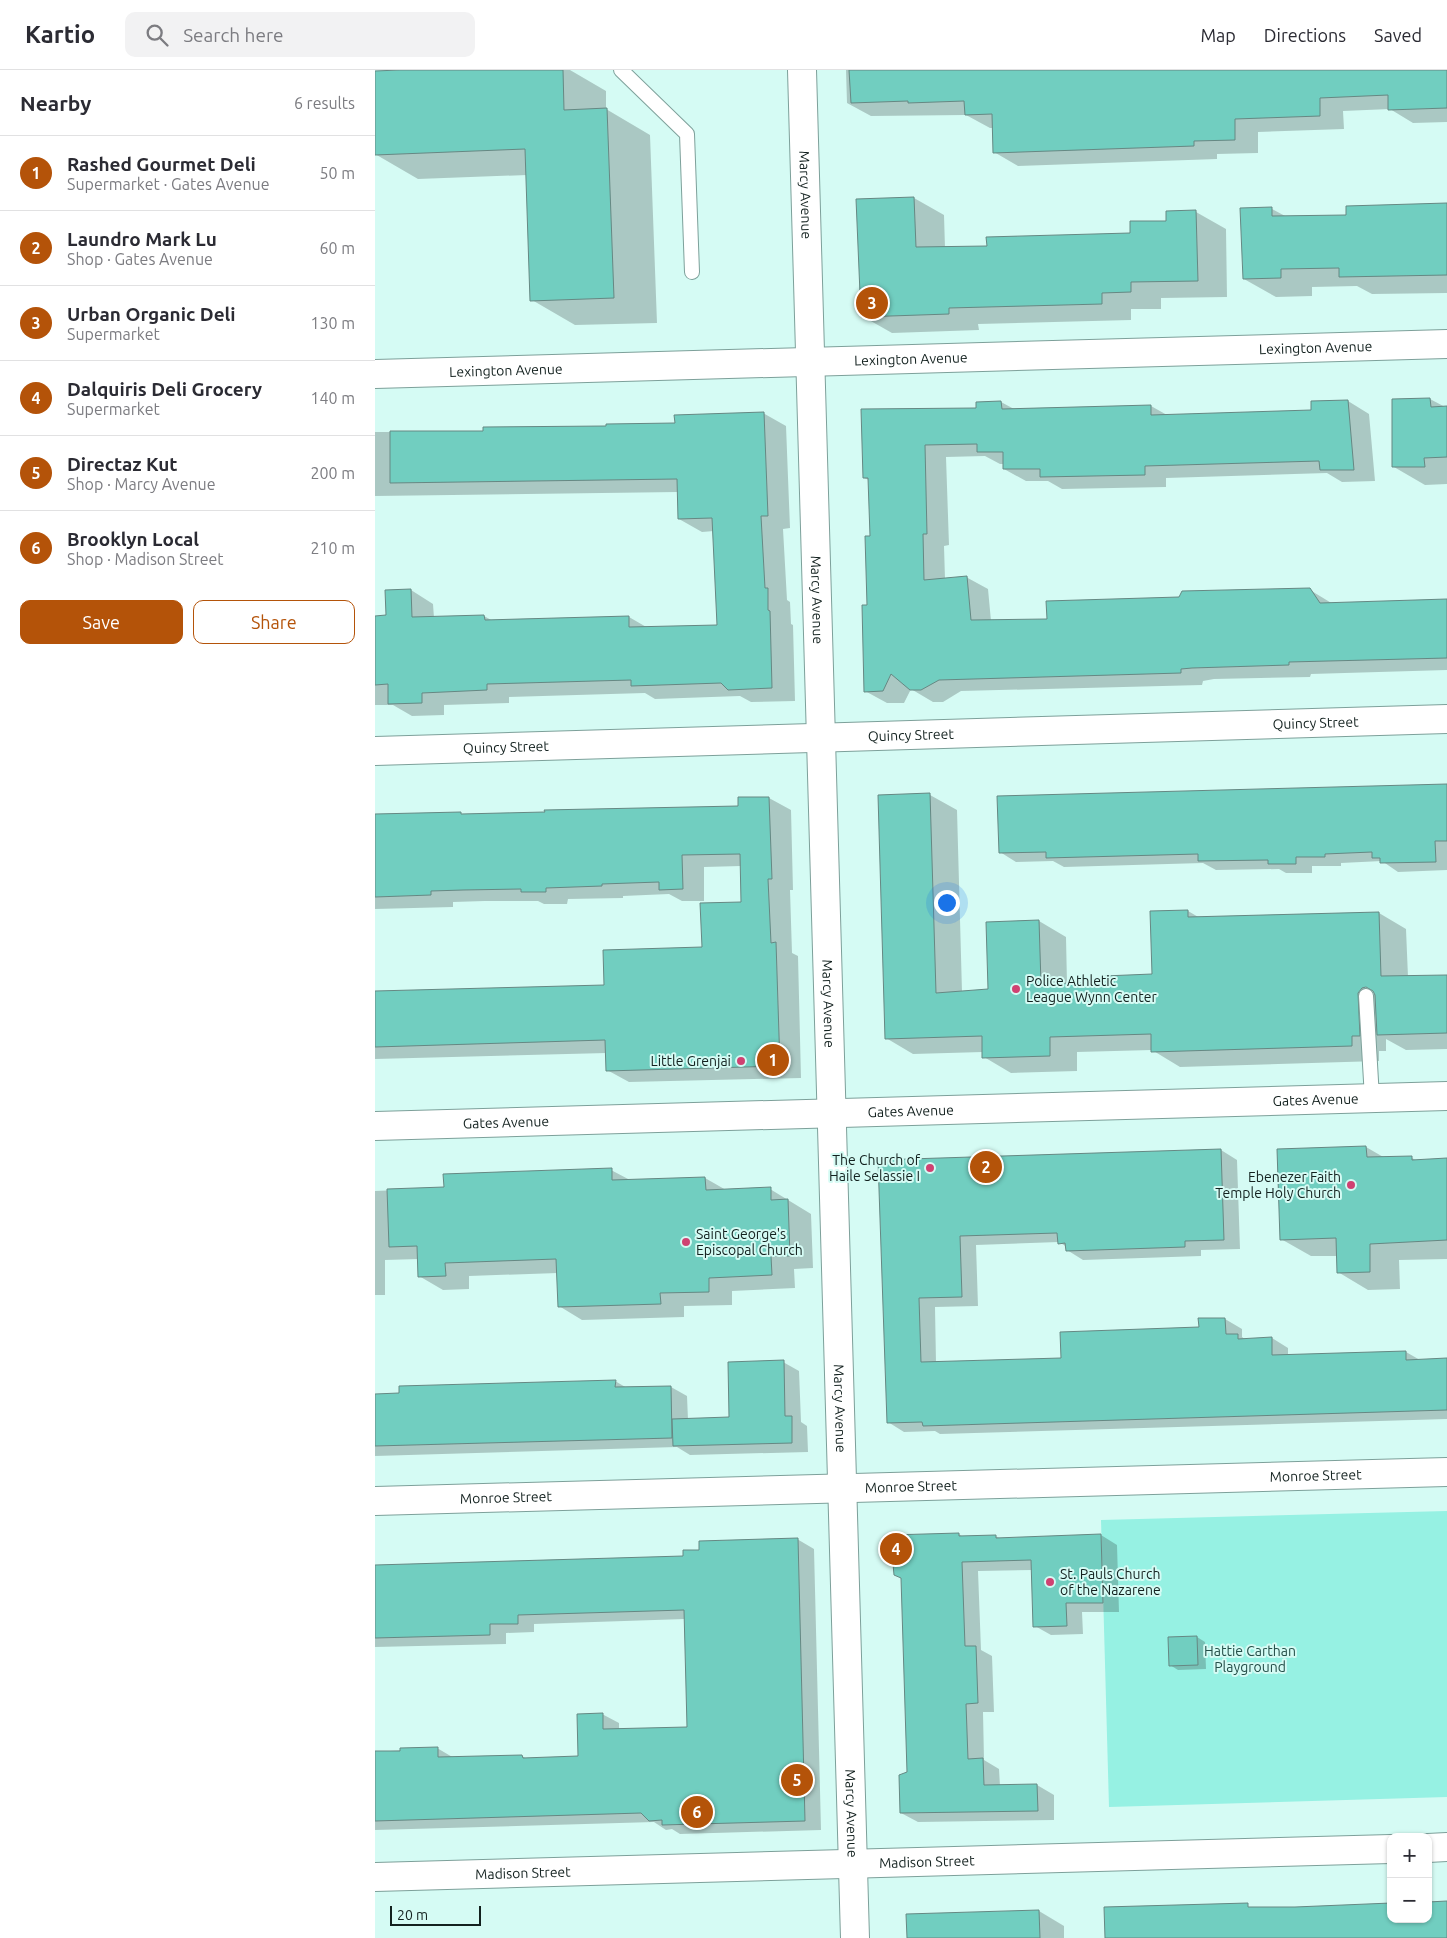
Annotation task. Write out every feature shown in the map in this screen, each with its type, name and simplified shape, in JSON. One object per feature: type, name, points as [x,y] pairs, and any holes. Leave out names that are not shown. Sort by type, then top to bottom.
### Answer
[{"type":"street","name":"Marcy Avenue","points":[[802,70],[855,1938]]},
{"type":"street","name":"Lexington Avenue","points":[[375,374],[1447,344]]},
{"type":"street","name":"Quincy Street","points":[[375,751],[1447,719]]},
{"type":"street","name":"Gates Avenue","points":[[375,1126],[1447,1096]]},
{"type":"street","name":"Monroe Street","points":[[375,1501],[1447,1472]]},
{"type":"street","points":[[1432,1848],[1447,1847]]},
{"type":"street","name":"Madison Street","points":[[375,1877],[1387,1849]]},
{"type":"lane","points":[[621,70],[687,134],[692,272]]},
{"type":"lane","points":[[1366,996],[1372,1098]]},
{"type":"green space","name":"Hattie Carthan Playground","points":[[1447,1511],[1447,1797],[1109,1807],[1101,1520]]},
{"type":"building","points":[[563,70],[564,110],[607,108],[614,298],[530,301],[525,149],[375,155],[375,71]]},
{"type":"building","points":[[849,70],[1447,70],[1447,108],[1388,110],[1388,95],[1320,98],[1320,116],[1235,119],[1235,140],[1194,141],[1194,146],[993,153],[992,114],[965,115],[964,101],[851,103]]},
{"type":"building","points":[[914,197],[916,247],[987,246],[986,237],[1130,233],[1130,221],[1166,221],[1166,211],[1196,210],[1198,281],[1131,282],[1131,292],[1102,293],[1102,304],[949,308],[949,314],[861,317],[856,199]]},
{"type":"building","points":[[1447,203],[1447,275],[1339,277],[1339,268],[1281,269],[1281,278],[1243,279],[1240,208],[1272,207],[1272,216],[1346,215],[1346,206]]},
{"type":"building","points":[[1430,398],[1431,407],[1447,406],[1447,457],[1424,458],[1425,467],[1392,467],[1392,399]]},
{"type":"building","points":[[1348,400],[1354,470],[1320,470],[1319,461],[1145,466],[1145,475],[1040,477],[1040,469],[1003,469],[1003,452],[977,452],[977,444],[925,445],[927,534],[923,534],[924,580],[967,576],[971,620],[1047,619],[1046,601],[1179,597],[1182,591],[1310,588],[1320,603],[1447,599],[1447,658],[1289,662],[1289,665],[1181,669],[1181,673],[939,680],[921,690],[910,690],[891,674],[883,691],[864,692],[862,605],[867,605],[865,536],[870,536],[868,478],[863,478],[861,409],[976,408],[976,402],[1001,401],[1002,409],[1151,405],[1151,415],[1311,410],[1311,401]]},
{"type":"building","points":[[764,412],[768,516],[761,516],[765,588],[768,588],[768,610],[770,611],[772,688],[728,690],[721,683],[631,686],[631,680],[487,684],[487,690],[422,693],[422,703],[388,704],[388,684],[375,685],[375,616],[386,615],[385,590],[411,589],[412,617],[484,615],[485,620],[629,616],[629,627],[717,625],[712,518],[678,519],[677,479],[390,483],[390,431],[483,431],[483,427],[606,426],[606,424],[675,423],[674,415]]},
{"type":"building","points":[[1447,784],[1447,841],[1435,841],[1436,862],[1380,863],[1380,858],[1372,858],[1372,852],[1325,854],[1325,857],[1296,857],[1296,864],[1268,864],[1268,860],[1198,861],[1198,854],[1046,858],[1046,852],[999,853],[997,796]]},
{"type":"building","points":[[930,793],[936,993],[988,989],[986,922],[1039,920],[1041,984],[1104,982],[1104,976],[1152,974],[1150,911],[1188,910],[1188,917],[1379,912],[1381,976],[1447,975],[1447,1033],[1377,1035],[1375,995],[1373,991],[1366,987],[1362,988],[1358,993],[1360,1036],[1352,1036],[1352,1046],[1151,1052],[1151,1034],[1050,1037],[1050,1056],[982,1058],[982,1036],[885,1039],[878,795]]},
{"type":"building","points":[[738,797],[769,797],[772,879],[768,879],[771,943],[776,942],[780,1066],[606,1071],[605,1040],[375,1047],[375,991],[604,985],[603,950],[702,947],[700,903],[741,902],[740,854],[682,855],[683,889],[659,890],[659,882],[546,888],[546,892],[521,892],[521,889],[463,890],[431,891],[431,895],[375,897],[375,814],[461,812],[461,814],[545,812],[544,810],[738,806]]},
{"type":"building","points":[[1366,1146],[1367,1157],[1412,1156],[1412,1160],[1447,1158],[1447,1240],[1370,1244],[1370,1272],[1337,1273],[1336,1238],[1280,1240],[1277,1149]]},
{"type":"building","points":[[1221,1149],[1224,1240],[1185,1241],[1185,1247],[1066,1251],[1065,1243],[1058,1244],[1057,1233],[960,1236],[962,1297],[919,1298],[921,1362],[1061,1358],[1060,1332],[1199,1327],[1198,1318],[1225,1318],[1226,1334],[1238,1334],[1238,1339],[1272,1337],[1272,1355],[1406,1351],[1406,1360],[1447,1358],[1447,1410],[923,1426],[922,1422],[887,1423],[878,1160]]},
{"type":"building","points":[[612,1168],[612,1180],[705,1177],[706,1190],[771,1187],[771,1200],[788,1199],[790,1256],[771,1256],[772,1275],[709,1278],[709,1292],[660,1293],[661,1304],[558,1307],[556,1259],[445,1263],[446,1276],[418,1277],[417,1246],[389,1247],[387,1189],[444,1187],[443,1174]]},
{"type":"building","points":[[784,1360],[785,1416],[792,1416],[792,1443],[673,1446],[672,1419],[729,1417],[728,1362]]},
{"type":"building","points":[[616,1380],[615,1387],[671,1386],[672,1438],[375,1446],[375,1394],[399,1393],[399,1386]]},
{"type":"building","points":[[959,1533],[959,1536],[996,1535],[996,1538],[1101,1534],[1103,1603],[1066,1603],[1067,1626],[1033,1627],[1031,1560],[962,1562],[965,1646],[976,1646],[978,1703],[966,1704],[968,1759],[983,1758],[984,1785],[1037,1784],[1038,1811],[900,1813],[899,1775],[907,1772],[901,1578],[894,1575],[893,1564],[890,1565],[890,1535]]},
{"type":"building","points":[[798,1538],[805,1821],[662,1825],[662,1820],[649,1821],[641,1813],[375,1821],[375,1751],[400,1751],[400,1748],[438,1747],[438,1757],[522,1755],[523,1758],[578,1756],[577,1714],[603,1713],[603,1729],[687,1727],[684,1610],[518,1615],[518,1624],[490,1624],[490,1635],[375,1638],[375,1565],[683,1556],[683,1550],[699,1550],[699,1541]]},
{"type":"building","points":[[1197,1636],[1198,1665],[1169,1666],[1168,1637]]},
{"type":"building","points":[[1447,1901],[1447,1938],[1105,1938],[1104,1907],[1248,1903],[1248,1907],[1295,1907],[1387,1903],[1387,1923],[1432,1923],[1432,1902]]},
{"type":"building","points":[[1039,1910],[1040,1938],[907,1938],[906,1914]]},
{"type":"place","name":"Urban Organic Deli","points":[[872,303]]},
{"type":"place","name":"Police Athletic League Wynn Center","points":[[1016,989]]},
{"type":"place","name":"Rashed Gourmet Deli","points":[[773,1060]]},
{"type":"place","name":"Little Grenjai","points":[[741,1061]]},
{"type":"place","name":"Laundro Mark Lu","points":[[986,1167]]},
{"type":"place","name":"The Church of Haile Selassie I","points":[[930,1168]]},
{"type":"place","name":"Ebenezer Faith Temple Holy Church","points":[[1351,1185]]},
{"type":"place","name":"Saint George's Episcopal Church","points":[[686,1242]]},
{"type":"place","name":"Dalquiris Deli Grocery","points":[[896,1549]]},
{"type":"place","name":"St. Pauls Church of the Nazarene","points":[[1050,1582]]},
{"type":"place","name":"Directaz Kut","points":[[797,1780]]},
{"type":"place","name":"Brooklyn Local","points":[[697,1812]]}]
